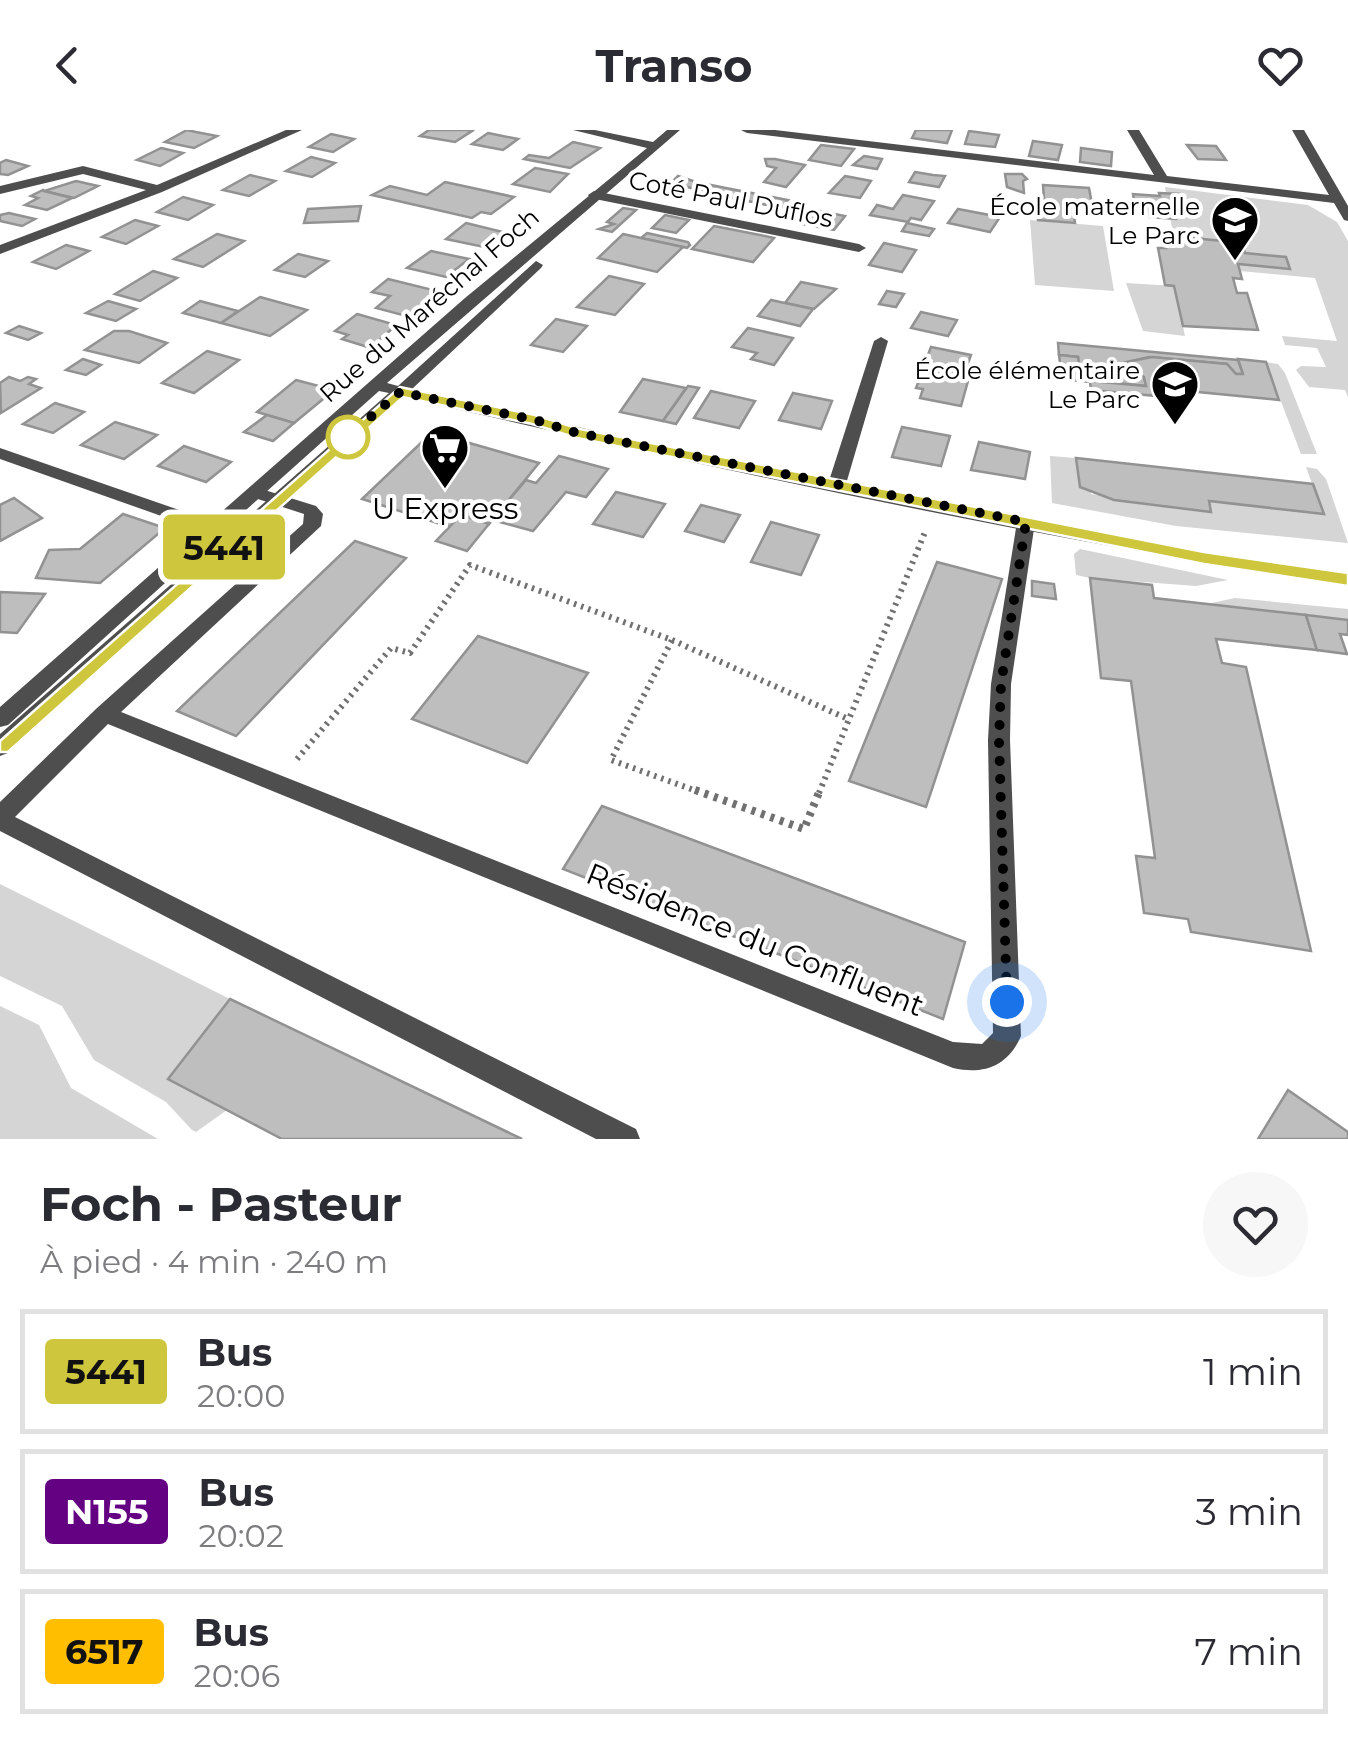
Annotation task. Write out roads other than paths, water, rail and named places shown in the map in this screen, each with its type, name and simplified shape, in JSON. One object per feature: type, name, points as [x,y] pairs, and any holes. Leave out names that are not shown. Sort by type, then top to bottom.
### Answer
[{"type":"street","points":[[0,250],[296,130]]},
{"type":"street","points":[[579,130],[655,146]]},
{"type":"street","name":"Rue du Maréchal Foch","points":[[0,746],[400,392],[638,160],[674,130]]},
{"type":"street","points":[[748,130],[1338,200]]},
{"type":"street","points":[[1133,130],[1163,180]]},
{"type":"street","points":[[1298,130],[1348,217]]},
{"type":"street","points":[[0,190],[83,170],[158,189]]},
{"type":"street","name":"Rue du Maréchal Foch","points":[[0,720],[214,528],[601,196]]},
{"type":"street","name":"Coté Paul Duflos","points":[[601,196],[858,248]]},
{"type":"street","points":[[837,484],[881,342]]},
{"type":"street","points":[[378,386],[577,433],[1242,565],[1348,580]]},
{"type":"street","points":[[0,452],[237,536]]},
{"type":"street","points":[[256,492],[314,514],[307,532],[105,714],[0,818],[626,1139]]},
{"type":"street","name":"Résidence du Confluent","points":[[105,714],[953,1055],[972,1060],[988,1058],[1000,1050],[1008,1036],[999,740],[1001,684],[1026,522]]},
{"type":"place","name":"École maternelle Le Parc","points":[[1235,262]]},
{"type":"place","name":"École élémentaire Le Parc","points":[[1175,426]]},
{"type":"place","name":"U Express","points":[[445,490]]}]
